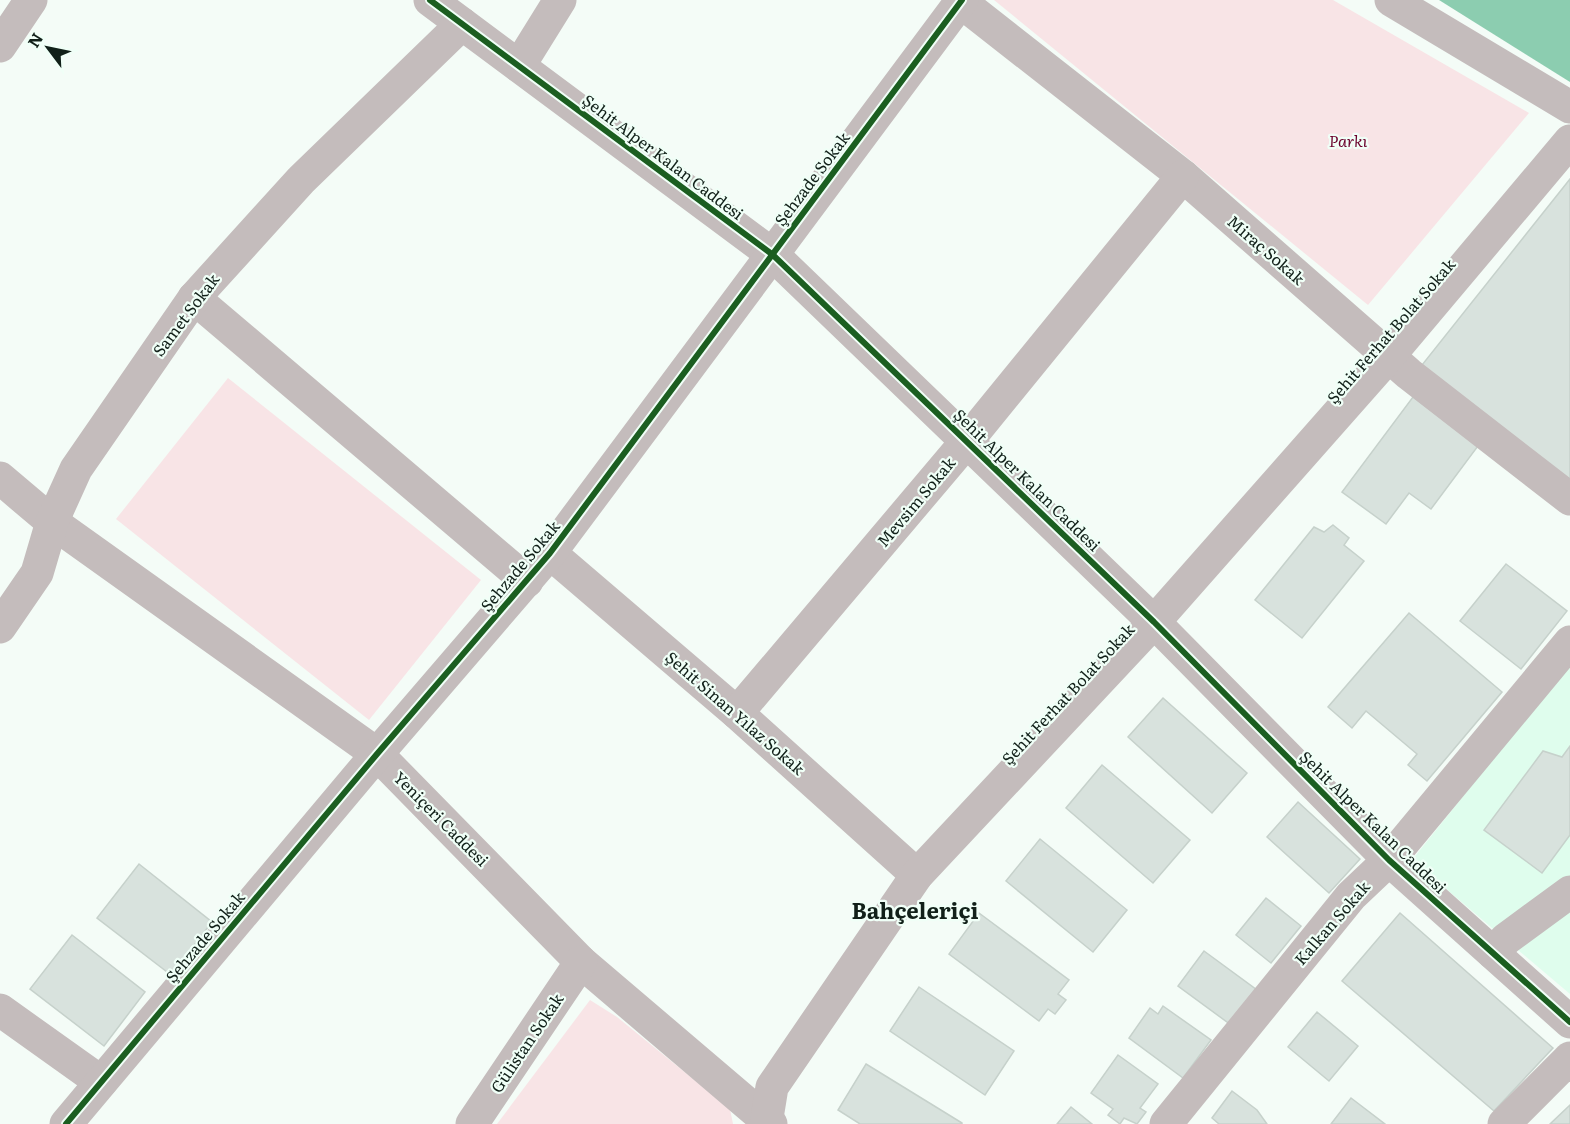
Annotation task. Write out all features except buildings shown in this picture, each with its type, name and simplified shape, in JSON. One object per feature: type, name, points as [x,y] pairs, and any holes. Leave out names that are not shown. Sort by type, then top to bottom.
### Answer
[{"type":"street","points":[[0,46],[31,0]]},
{"type":"street","name":"Şehit Alper Kalan Caddesi","points":[[430,0],[773,255],[1154,622],[1389,860],[1570,1022]]},
{"type":"street","points":[[519,66],[560,0]]},
{"type":"street","points":[[1391,0],[1570,107]]},
{"type":"street","name":"Miraç Sokak","points":[[962,1],[1183,176],[1388,357],[1570,499]]},
{"type":"street","name":"Şehzade Sokak","points":[[66,1124],[377,754],[550,553],[962,1]]},
{"type":"street","name":"Samet Sokak","points":[[0,627],[37,573],[52,522],[76,469],[194,298],[301,180],[462,24]]},
{"type":"street","name":"Şehit Ferhat Bolat Sokak","points":[[768,1123],[772,1088],[917,875],[1154,622],[1388,357],[1570,141]]},
{"type":"street","name":"Mevsim Sokak","points":[[737,713],[967,441],[1183,176]]},
{"type":"street","points":[[194,298],[527,581]]},
{"type":"street","name":"Yeniçeri Caddesi","points":[[0,478],[52,522],[377,754],[581,962],[768,1123]]},
{"type":"street","name":"Şehit Sinan Yılaz Sokak","points":[[550,553],[737,713],[917,875]]},
{"type":"street","name":"Kalkan Sokak","points":[[1166,1124],[1351,896],[1389,860],[1570,642]]},
{"type":"street","points":[[1493,953],[1506,939],[1570,892]]},
{"type":"street","name":"Gülistan Sokak","points":[[472,1124],[581,962]]},
{"type":"street","points":[[0,1010],[101,1082]]},
{"type":"street","points":[[1504,1124],[1570,1058]]},
{"type":"shaded area","points":[[1439,0],[1570,0],[1570,82]]},
{"type":"shaded area","points":[[1570,663],[1570,994],[1412,860]]},
{"type":"green space","name":"Parkı","points":[[994,0],[1333,0],[1529,113],[1368,305]]},
{"type":"green space","points":[[228,378],[481,580],[369,720],[116,519]]},
{"type":"green space","points":[[590,1000],[617,1017],[730,1109],[733,1124],[497,1124]]},
{"type":"cycle path","points":[[430,0],[773,255],[1154,622],[1389,860],[1570,1022]]},
{"type":"cycle path","points":[[66,1124],[377,754],[550,553],[962,0]]},
{"type":"district","name":"Bahçeleriçi","points":[[915,911]]}]
